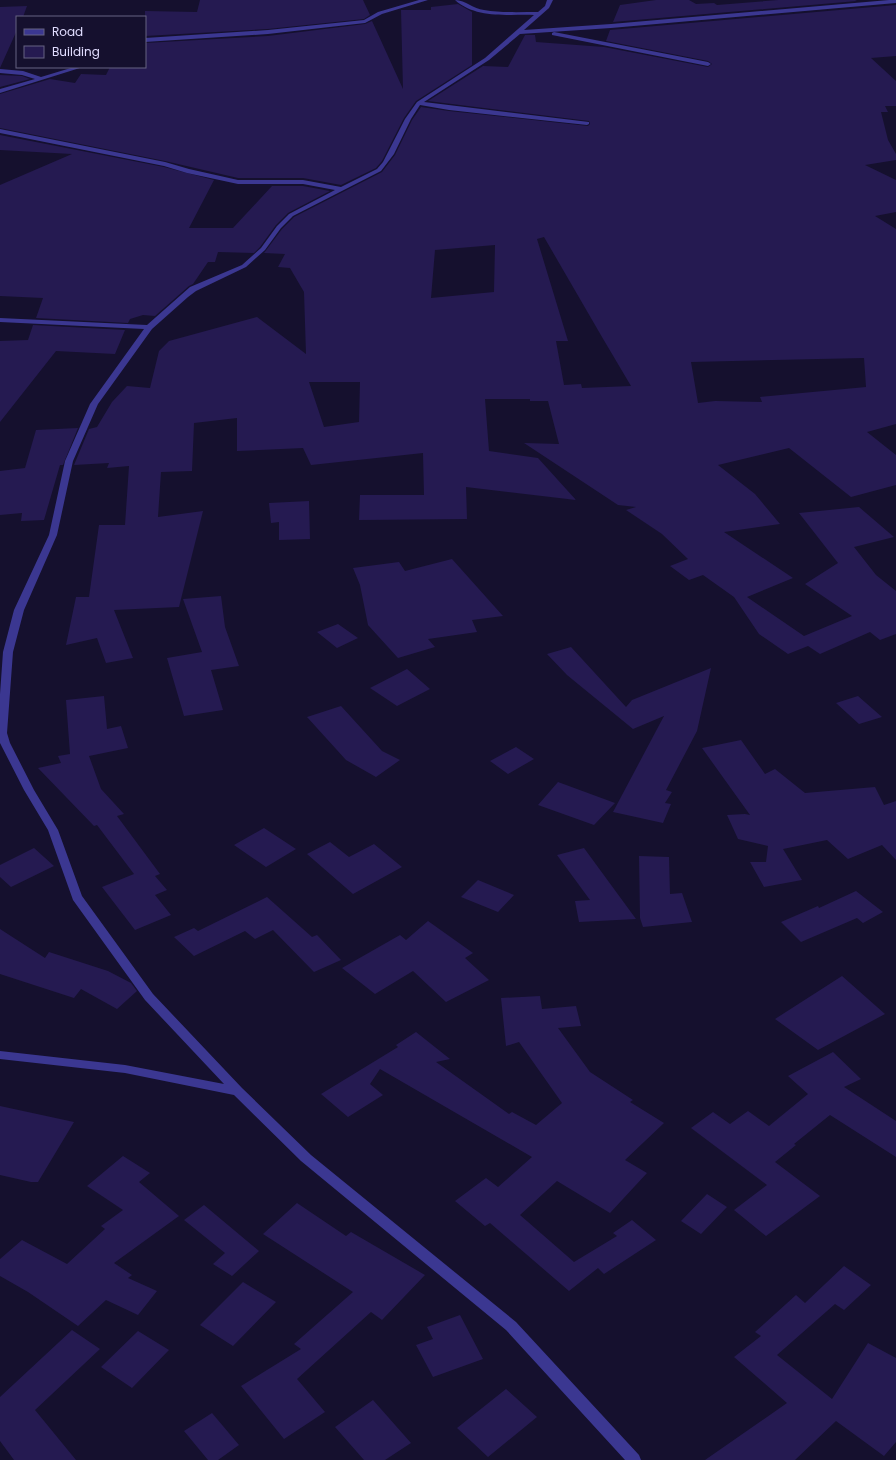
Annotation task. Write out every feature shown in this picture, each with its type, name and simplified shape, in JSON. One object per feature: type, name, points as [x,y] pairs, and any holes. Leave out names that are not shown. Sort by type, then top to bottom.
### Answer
[{"type":"street","points":[[146,40],[268,32],[365,21],[380,13],[425,0]]},
{"type":"street","points":[[458,0],[473,9],[484,12],[538,14]]},
{"type":"street","points":[[550,0],[547,7],[486,59],[413,108],[398,143],[385,165],[379,170],[291,215],[279,227],[263,249],[244,266],[193,289],[149,327],[94,404],[69,461],[53,535],[19,610],[10,645],[2,733],[5,743],[29,790],[53,830],[77,897],[149,997],[238,1091],[306,1158],[511,1326],[634,1460]]},
{"type":"street","points":[[518,32],[896,0]]},
{"type":"street","points":[[544,31],[580,40],[708,64]]},
{"type":"street","points":[[0,91],[77,68]]},
{"type":"street","points":[[0,71],[23,73],[41,79]]},
{"type":"street","points":[[419,103],[449,108],[587,123]]},
{"type":"street","points":[[0,131],[164,164],[187,171],[238,182],[303,182],[341,189]]},
{"type":"street","points":[[0,320],[149,327]]},
{"type":"street","points":[[0,1055],[125,1070],[238,1091]]},
{"type":"building","points":[[200,0],[363,0],[370,15],[364,19],[268,29],[146,36],[145,11],[197,12]]},
{"type":"building","points":[[656,0],[689,0],[696,4],[714,3],[717,5],[778,0],[857,1],[613,22],[620,5]]},
{"type":"building","points":[[458,4],[472,12],[472,65],[416,101],[404,118],[382,161],[376,168],[341,185],[303,178],[238,178],[165,161],[0,128],[0,94],[50,79],[75,83],[81,74],[106,75],[110,68],[146,68],[146,43],[268,36],[365,24],[372,21],[403,89],[401,10],[431,10],[431,7]]},
{"type":"building","points":[[896,5],[896,56],[871,58],[896,81],[896,106],[885,106],[888,112],[881,112],[888,140],[896,154],[896,160],[865,165],[896,180],[896,212],[875,216],[896,229],[896,424],[867,432],[896,455],[896,485],[851,497],[789,448],[718,465],[755,494],[780,524],[724,532],[793,578],[747,597],[804,636],[852,616],[805,584],[838,563],[799,513],[859,507],[894,537],[854,547],[876,575],[896,591],[896,634],[880,640],[870,632],[820,654],[808,646],[788,654],[759,634],[734,597],[703,575],[689,580],[670,566],[688,559],[662,534],[626,510],[636,507],[618,505],[524,443],[559,444],[548,401],[530,401],[530,399],[485,399],[489,451],[538,458],[576,500],[466,487],[467,519],[359,520],[360,495],[424,495],[423,453],[311,465],[303,448],[237,451],[237,418],[194,423],[192,471],[161,472],[158,517],[203,511],[179,607],[114,610],[133,658],[106,663],[97,638],[66,645],[76,597],[89,597],[99,525],[125,525],[129,466],[107,468],[109,463],[74,465],[89,429],[97,427],[112,402],[127,386],[150,388],[159,351],[169,341],[257,317],[306,354],[304,292],[290,268],[278,267],[285,254],[264,253],[282,229],[294,217],[382,172],[395,155],[412,120],[421,107],[588,126],[590,124],[589,121],[428,101],[483,66],[508,67],[525,35],[535,35],[536,42],[604,47],[708,67],[712,64],[708,61],[606,41],[610,30]],"holes":[[[544,237],[631,386],[582,388],[581,384],[564,385],[556,341],[568,341],[537,239]],[[495,245],[494,292],[431,298],[435,250]],[[864,358],[866,387],[760,397],[762,402],[715,401],[698,403],[691,362]],[[309,382],[360,382],[359,422],[324,427]]]},
{"type":"building","points":[[27,6],[23,16],[16,16],[16,32],[0,68],[0,7]]},
{"type":"building","points":[[0,75],[22,76],[30,79],[0,87]]},
{"type":"building","points":[[0,135],[164,167],[214,180],[189,228],[233,228],[272,186],[303,186],[330,191],[288,213],[276,225],[254,253],[218,252],[215,262],[208,262],[193,284],[155,316],[143,315],[130,319],[128,323],[36,318],[43,298],[0,296],[0,185],[72,154],[0,150]]},
{"type":"building","points":[[33,325],[125,330],[115,354],[56,351],[0,422],[0,341],[28,340]]},
{"type":"building","points":[[78,428],[63,465],[60,465],[44,520],[21,521],[22,513],[0,515],[0,471],[25,468],[36,430]]},
{"type":"building","points":[[309,501],[310,539],[279,540],[279,522],[271,523],[269,503]]},
{"type":"building","points":[[452,559],[503,616],[472,620],[477,632],[428,639],[435,647],[398,658],[368,625],[360,585],[353,568],[399,562],[405,571]]},
{"type":"building","points":[[221,596],[225,627],[239,666],[211,670],[223,710],[184,716],[167,658],[202,652],[183,599]]},
{"type":"building","points":[[338,624],[358,638],[337,648],[317,632]]},
{"type":"building","points":[[571,647],[626,707],[632,700],[711,668],[697,731],[666,790],[672,792],[665,803],[671,804],[663,823],[613,812],[664,716],[633,729],[567,675],[547,654]]},
{"type":"building","points":[[407,669],[430,689],[397,706],[370,688]]},
{"type":"building","points":[[104,696],[107,729],[121,726],[128,748],[89,756],[101,789],[124,814],[117,816],[160,874],[155,876],[167,890],[155,895],[171,915],[135,930],[102,887],[134,874],[97,825],[94,826],[38,768],[61,763],[58,756],[70,754],[66,700]]},
{"type":"building","points":[[858,696],[882,717],[859,724],[836,703]]},
{"type":"building","points":[[341,706],[382,751],[400,760],[376,777],[346,760],[307,717]]},
{"type":"building","points":[[741,740],[765,774],[775,769],[805,793],[875,787],[884,805],[896,801],[896,860],[882,845],[848,859],[827,840],[783,849],[802,880],[764,887],[750,862],[766,862],[768,846],[738,839],[727,815],[750,815],[702,748]]},
{"type":"building","points":[[516,747],[534,759],[508,774],[490,761]]},
{"type":"building","points":[[558,782],[615,803],[594,825],[538,805]]},
{"type":"building","points":[[264,828],[296,849],[266,867],[234,845]]},
{"type":"building","points":[[330,842],[349,857],[374,844],[402,867],[353,894],[307,854]]},
{"type":"building","points":[[34,848],[54,866],[11,887],[0,877],[0,865]]},
{"type":"building","points":[[584,848],[636,919],[579,922],[575,901],[590,900],[557,855]]},
{"type":"building","points":[[639,856],[669,857],[670,894],[682,893],[692,922],[643,927],[640,918]]},
{"type":"building","points":[[478,880],[514,895],[498,912],[461,897]]},
{"type":"building","points":[[856,891],[883,912],[863,923],[857,918],[801,942],[781,922],[818,906],[819,908]]},
{"type":"building","points":[[267,897],[312,937],[317,935],[341,960],[314,972],[273,930],[255,939],[245,931],[194,956],[174,937],[194,928],[198,931]]},
{"type":"building","points":[[428,921],[473,953],[465,958],[489,980],[446,1002],[413,971],[375,994],[342,968],[400,935],[406,940]]},
{"type":"building","points":[[0,929],[45,958],[49,952],[108,971],[131,983],[137,991],[117,1009],[81,989],[74,998],[0,974]]},
{"type":"building","points":[[842,976],[885,1014],[818,1050],[775,1019]]},
{"type":"building","points":[[540,996],[542,1009],[576,1006],[581,1026],[558,1028],[590,1072],[633,1100],[630,1102],[664,1123],[625,1160],[647,1173],[610,1213],[557,1181],[520,1215],[574,1262],[617,1236],[613,1233],[632,1220],[656,1240],[604,1274],[598,1268],[569,1291],[490,1223],[485,1226],[455,1201],[486,1178],[498,1187],[532,1157],[380,1069],[370,1084],[383,1095],[348,1117],[321,1094],[398,1047],[396,1045],[416,1032],[450,1059],[436,1062],[509,1114],[512,1112],[536,1125],[562,1103],[519,1042],[506,1046],[501,998]]},
{"type":"building","points":[[833,1052],[861,1079],[844,1087],[896,1121],[896,1157],[830,1115],[794,1144],[796,1145],[775,1162],[820,1196],[766,1236],[734,1210],[767,1185],[691,1128],[713,1112],[730,1124],[748,1111],[769,1126],[808,1094],[788,1076]]},
{"type":"building","points":[[0,1106],[74,1122],[38,1182],[31,1182],[0,1175]]},
{"type":"building","points":[[123,1156],[150,1173],[139,1182],[179,1216],[114,1263],[132,1275],[128,1278],[157,1291],[138,1315],[106,1300],[78,1326],[28,1292],[0,1276],[0,1259],[22,1240],[67,1264],[105,1229],[101,1226],[123,1210],[87,1186]]},
{"type":"building","points":[[707,1194],[727,1207],[701,1234],[681,1221]]},
{"type":"building","points":[[297,1203],[346,1236],[351,1232],[425,1275],[382,1320],[371,1312],[297,1379],[325,1412],[284,1439],[241,1386],[301,1349],[294,1344],[353,1292],[263,1234]]},
{"type":"building","points":[[204,1205],[259,1251],[232,1276],[213,1264],[225,1253],[184,1220]]},
{"type":"building","points":[[844,1266],[871,1285],[844,1310],[835,1304],[777,1355],[832,1399],[868,1343],[896,1358],[896,1442],[884,1456],[836,1421],[795,1460],[705,1460],[787,1403],[734,1357],[761,1336],[755,1332],[796,1295],[805,1303]]},
{"type":"building","points":[[243,1282],[276,1302],[233,1346],[200,1325]]},
{"type":"building","points":[[460,1315],[483,1359],[433,1377],[416,1345],[433,1339],[427,1327]]},
{"type":"building","points":[[72,1330],[100,1349],[35,1410],[76,1460],[14,1460],[0,1441],[0,1397]]},
{"type":"building","points":[[138,1331],[169,1350],[132,1388],[101,1367]]},
{"type":"building","points":[[506,1389],[537,1417],[488,1457],[457,1428]]},
{"type":"building","points":[[373,1400],[411,1443],[385,1460],[364,1460],[335,1427]]},
{"type":"building","points":[[212,1413],[239,1445],[218,1460],[208,1460],[184,1431]]}]
